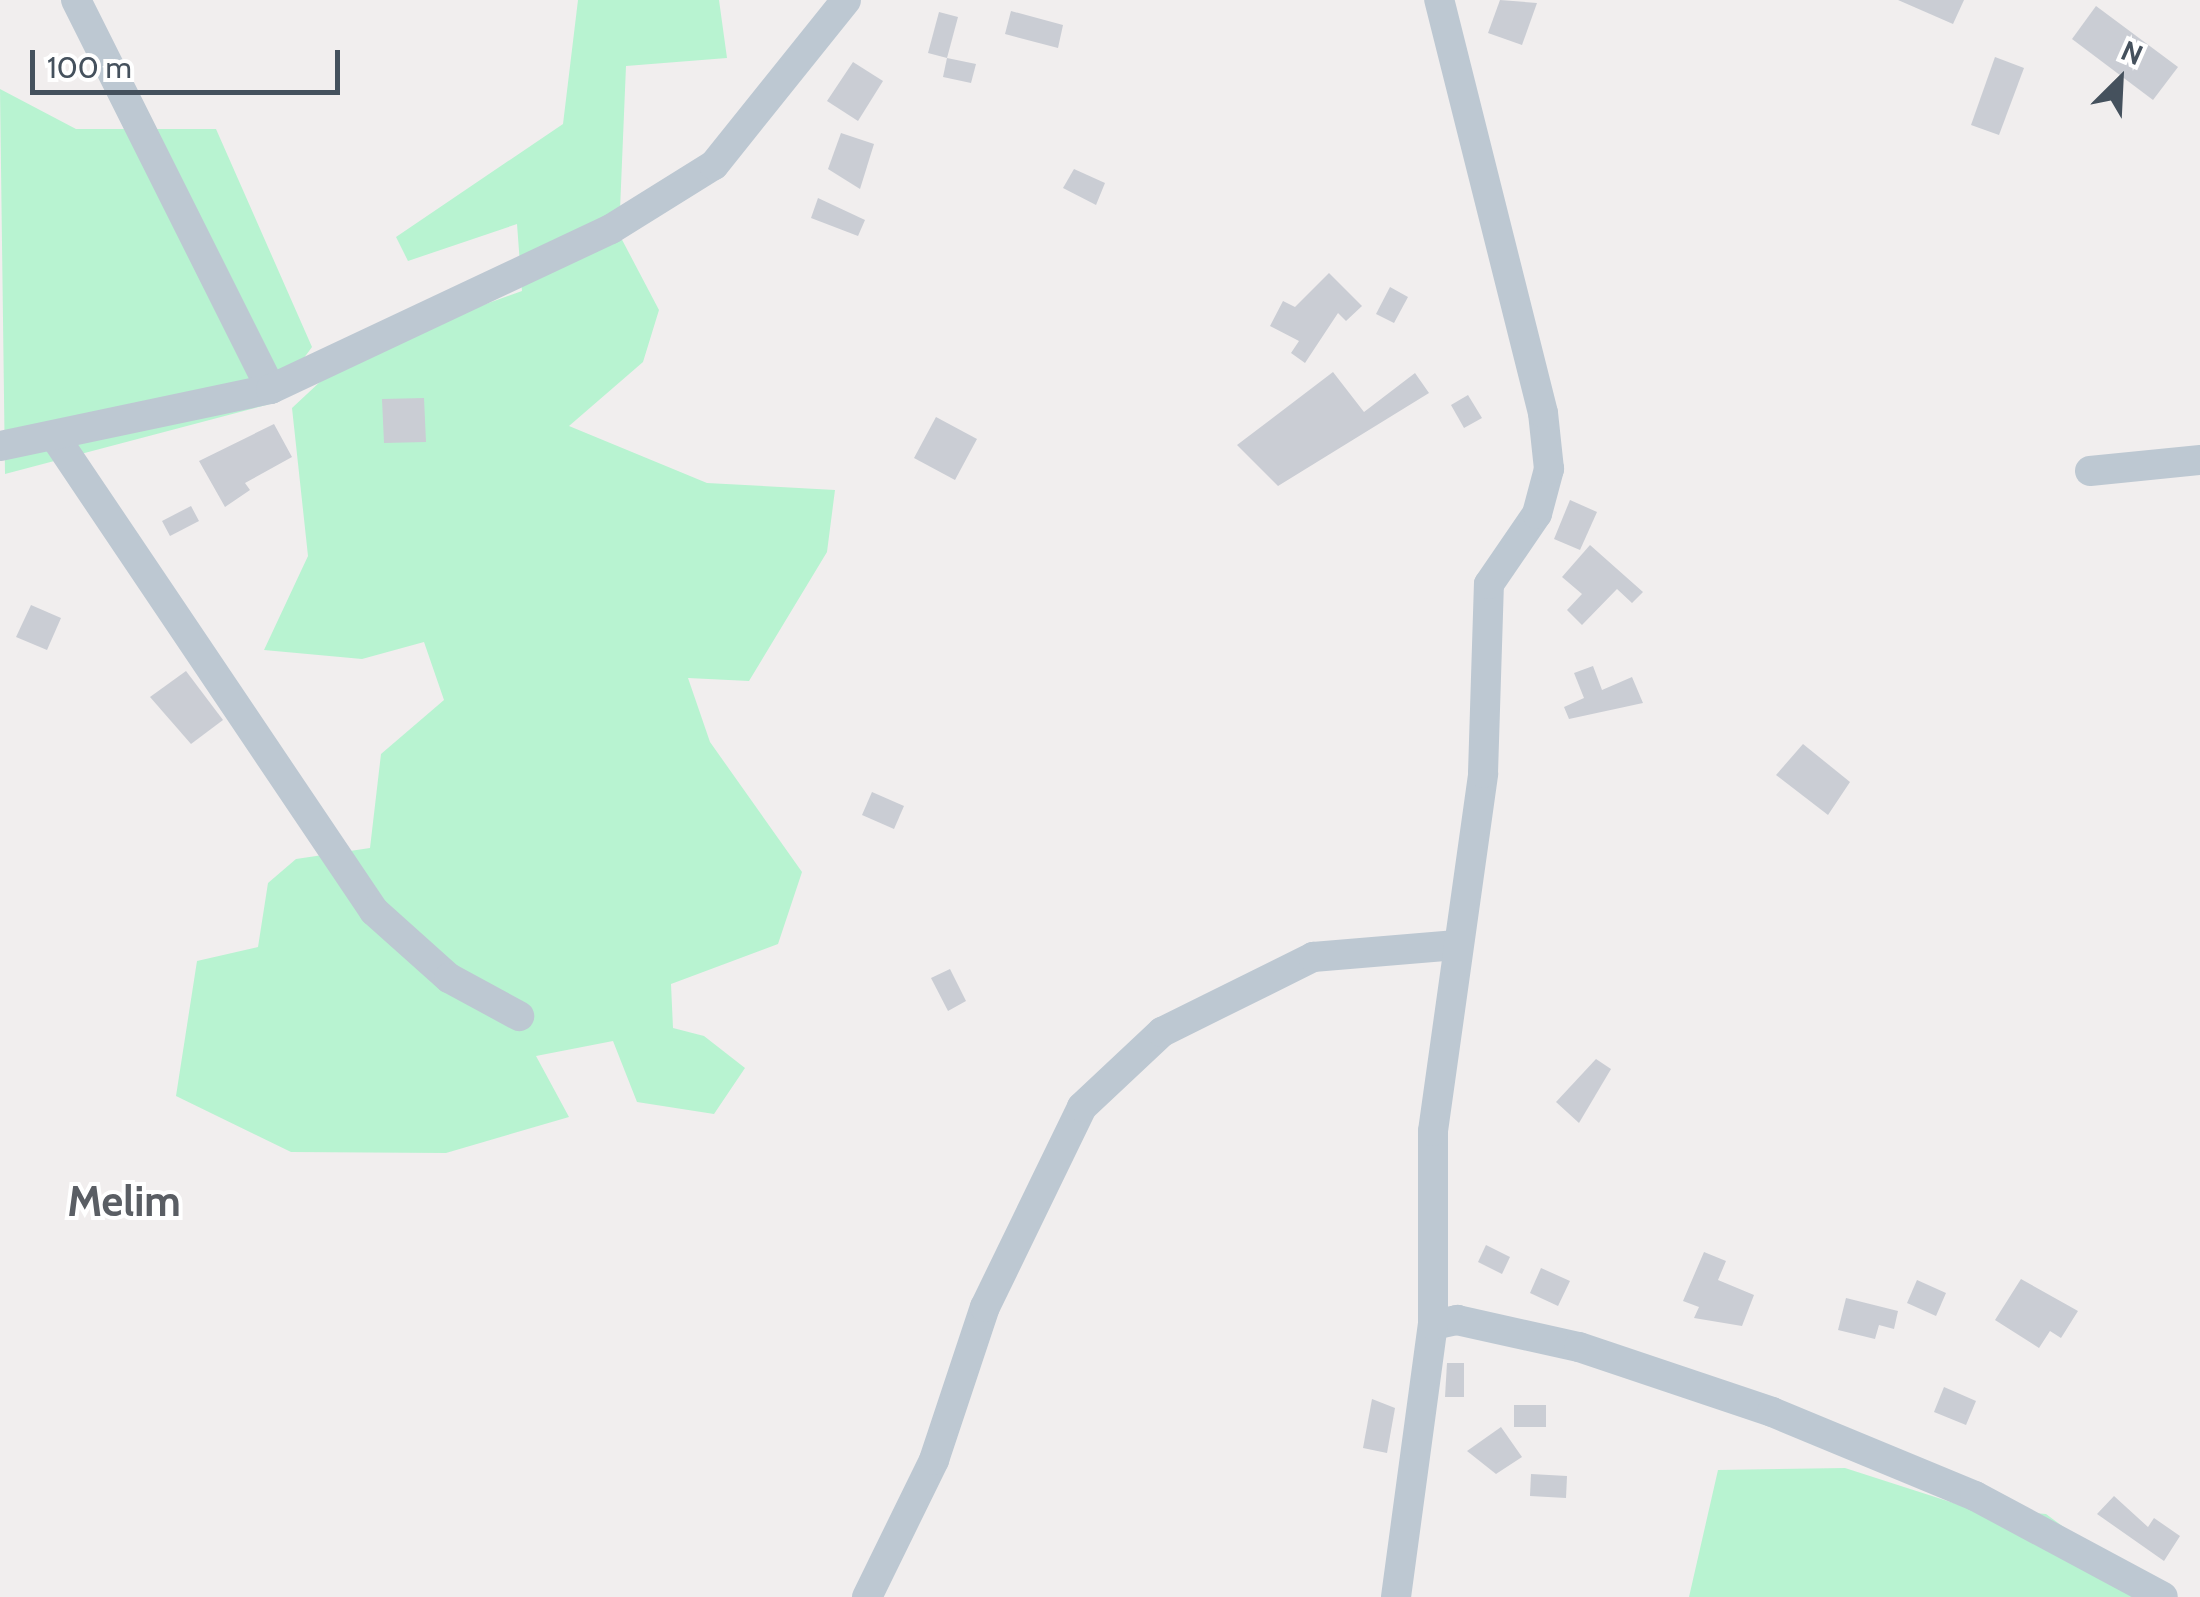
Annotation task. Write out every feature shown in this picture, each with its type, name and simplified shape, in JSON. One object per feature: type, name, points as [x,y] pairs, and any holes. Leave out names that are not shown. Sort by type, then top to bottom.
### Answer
[{"type":"street","points":[[76,0],[270,389]]},
{"type":"street","points":[[0,446],[57,440],[270,389],[611,229],[714,165],[846,0]]},
{"type":"street","points":[[1396,1597],[1433,1325],[1433,1131],[1484,773],[1489,584],[1536,514],[1549,469],[1536,379],[1439,0]]},
{"type":"street","points":[[57,440],[374,911],[449,978],[519,1016]]},
{"type":"street","points":[[2090,471],[2200,460]]},
{"type":"street","points":[[867,1597],[934,1460],[985,1307],[1082,1107],[1162,1032],[1313,958],[1458,945]]},
{"type":"street","points":[[1433,1325],[1457,1320],[1580,1348],[1843,1439],[1976,1496],[2163,1597]]},
{"type":"green space","points":[[578,0],[719,0],[727,58],[626,66],[619,234],[659,310],[643,362],[569,426],[707,483],[835,490],[827,552],[749,681],[688,678],[710,742],[802,872],[778,944],[671,984],[673,1028],[704,1036],[745,1068],[714,1114],[637,1102],[613,1041],[536,1056],[569,1117],[446,1153],[291,1152],[176,1096],[197,961],[258,947],[268,883],[296,859],[370,848],[381,754],[444,700],[424,642],[362,659],[264,650],[308,556],[292,408],[352,352],[522,291],[517,224],[408,261],[396,237],[563,124]]},
{"type":"green space","points":[[0,89],[76,129],[216,129],[312,347],[270,404],[5,474]]},
{"type":"green space","points":[[1845,1468],[1963,1506],[2046,1514],[2158,1597],[1689,1597],[1718,1470]]},
{"type":"building","points":[[1500,0],[1537,3],[1522,45],[1488,33]]},
{"type":"building","points":[[1898,0],[1964,0],[1953,24]]},
{"type":"building","points":[[2096,6],[2178,67],[2153,100],[2072,39]]},
{"type":"building","points":[[1011,11],[1063,25],[1058,48],[1005,34]]},
{"type":"building","points":[[939,12],[958,17],[947,58],[928,53]]},
{"type":"building","points":[[1995,57],[2024,68],[1999,135],[1971,125]]},
{"type":"building","points":[[947,58],[976,64],[971,83],[943,77]]},
{"type":"building","points":[[853,62],[883,81],[858,121],[827,101]]},
{"type":"building","points":[[841,133],[874,144],[860,189],[828,169]]},
{"type":"building","points":[[1074,169],[1105,183],[1096,205],[1063,188]]},
{"type":"building","points":[[818,198],[865,220],[858,236],[811,218]]},
{"type":"building","points":[[1329,273],[1362,306],[1346,321],[1338,313],[1305,363],[1291,353],[1299,341],[1270,326],[1283,301],[1295,307]]},
{"type":"building","points":[[1390,287],[1408,297],[1394,323],[1376,314]]},
{"type":"building","points":[[1333,372],[1364,412],[1415,373],[1429,393],[1278,486],[1237,445]]},
{"type":"building","points":[[1468,395],[1482,418],[1464,428],[1451,405]]},
{"type":"building","points":[[424,398],[426,442],[384,443],[382,399]]},
{"type":"building","points":[[936,417],[977,439],[955,480],[914,458]]},
{"type":"building","points":[[274,424],[292,457],[245,483],[250,490],[225,507],[199,461]]},
{"type":"building","points":[[1570,500],[1597,512],[1580,550],[1554,539]]},
{"type":"building","points":[[191,506],[199,521],[170,536],[162,521]]},
{"type":"building","points":[[1590,545],[1643,592],[1632,603],[1617,589],[1582,625],[1567,610],[1582,594],[1562,577]]},
{"type":"building","points":[[31,605],[61,618],[47,650],[16,637]]},
{"type":"building","points":[[1593,666],[1602,690],[1632,677],[1643,703],[1569,719],[1564,707],[1584,698],[1574,673]]},
{"type":"building","points":[[186,671],[223,720],[191,744],[150,697]]},
{"type":"building","points":[[1803,744],[1850,782],[1828,815],[1776,775]]},
{"type":"building","points":[[872,792],[904,806],[894,829],[862,815]]},
{"type":"building","points":[[950,969],[966,1001],[948,1011],[931,978]]},
{"type":"building","points":[[1596,1059],[1611,1069],[1579,1123],[1556,1102]]},
{"type":"building","points":[[1486,1245],[1510,1257],[1502,1274],[1478,1262]]},
{"type":"building","points":[[1704,1252],[1726,1261],[1718,1280],[1754,1295],[1742,1326],[1694,1318],[1699,1307],[1683,1301]]},
{"type":"building","points":[[1541,1268],[1570,1281],[1558,1306],[1530,1293]]},
{"type":"building","points":[[2021,1279],[2078,1311],[2061,1338],[2050,1331],[2039,1348],[1995,1320]]},
{"type":"building","points":[[1917,1280],[1946,1293],[1936,1316],[1907,1303]]},
{"type":"building","points":[[1846,1298],[1898,1311],[1894,1329],[1879,1325],[1875,1339],[1838,1330]]},
{"type":"building","points":[[1447,1363],[1464,1363],[1464,1397],[1445,1397]]},
{"type":"building","points":[[1944,1387],[1976,1401],[1966,1425],[1934,1412]]},
{"type":"building","points":[[1372,1399],[1395,1408],[1387,1453],[1363,1448]]},
{"type":"building","points":[[1514,1405],[1546,1405],[1546,1427],[1514,1427]]},
{"type":"building","points":[[1501,1427],[1522,1457],[1496,1474],[1467,1451]]},
{"type":"building","points":[[1531,1474],[1567,1476],[1566,1498],[1530,1496]]},
{"type":"building","points":[[2114,1496],[2148,1527],[2154,1518],[2180,1536],[2164,1561],[2097,1514]]},
{"type":"district","name":"Melim","points":[[124,1201]]}]
